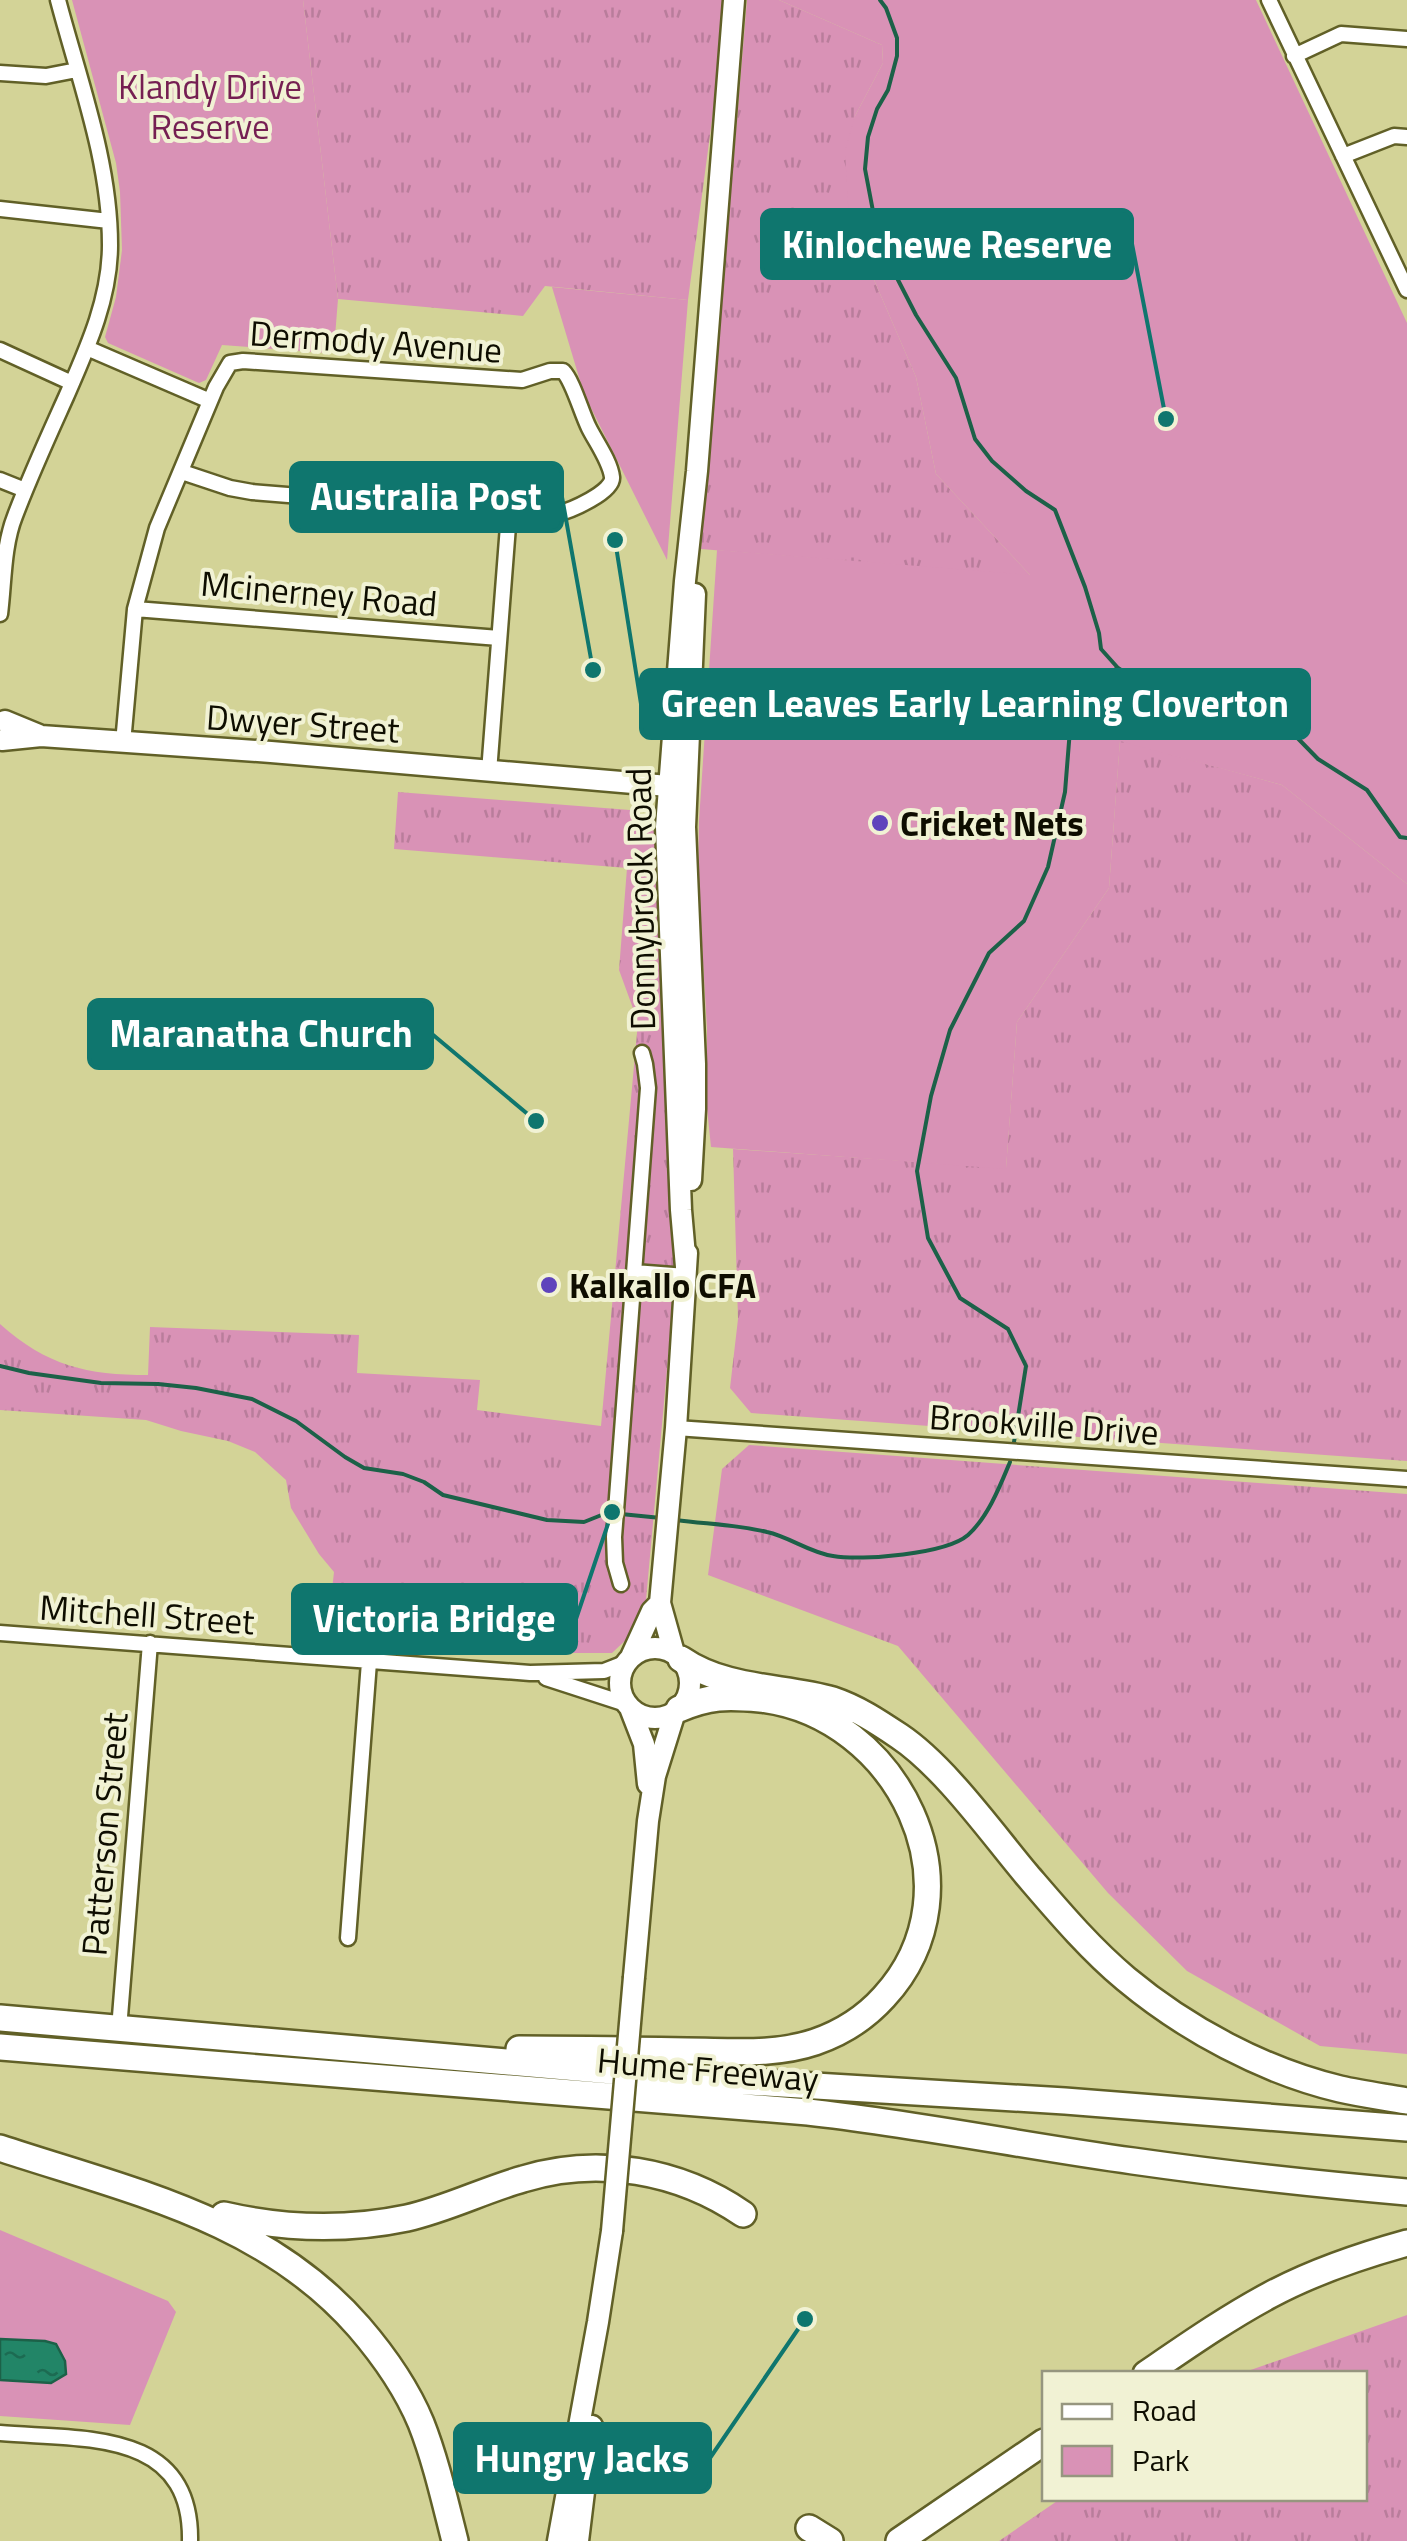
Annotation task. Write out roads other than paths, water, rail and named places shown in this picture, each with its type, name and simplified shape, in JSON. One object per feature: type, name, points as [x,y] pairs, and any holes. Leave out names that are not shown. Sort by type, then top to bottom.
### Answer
[{"type":"highway","points":[[677,1656],[696,1670],[753,1687],[835,1701],[870,1718],[919,1751],[1086,1942],[1163,2007],[1221,2041],[1296,2075],[1339,2089],[1407,2101]]},
{"type":"highway","points":[[350,2050],[772,2051],[819,2041],[854,2023],[877,2004],[911,1960],[926,1908],[921,1843],[905,1798],[892,1777],[853,1736],[824,1718],[786,1704],[723,1696],[677,1711]]},
{"type":"highway","name":"Hume Freeway","points":[[0,2018],[811,2099],[907,2124],[1133,2161],[1407,2192]]},
{"type":"highway","name":"Hume Freeway","points":[[0,2047],[811,2099],[1065,2101],[1407,2128]]},
{"type":"highway","points":[[0,2148],[170,2204],[239,2233],[290,2264],[336,2302],[391,2367],[421,2424],[456,2541]]},
{"type":"highway","points":[[170,2204],[274,2226],[352,2226],[410,2218],[543,2174],[587,2168],[670,2177],[712,2194],[743,2214]]},
{"type":"highway","points":[[1150,2371],[1274,2293],[1337,2266],[1407,2243]]},
{"type":"highway","points":[[899,2541],[1042,2443]]},
{"type":"highway","points":[[885,2541],[1004,2469]]},
{"type":"main road","name":"Donnybrook Road","points":[[677,1656],[660,1603],[676,1428],[695,1109],[685,867],[673,795],[696,623],[698,471],[734,0]]},
{"type":"main road","name":"Dwyer Street","points":[[1,724],[41,736],[560,778],[620,793],[673,795]]},
{"type":"main road","name":"Donnybrook Road","points":[[629,1660],[652,1611],[660,1603]]},
{"type":"main road","points":[[576,2541],[604,2331],[648,1820],[655,1776],[677,1711],[686,1701],[690,1679],[677,1656],[652,1648],[629,1660],[620,1678],[622,1696],[641,1734],[646,1754],[648,1820]]},
{"type":"main road","points":[[628,1706],[647,1718],[657,1719],[677,1711]]},
{"type":"main road","points":[[558,2541],[612,2230]]},
{"type":"street","points":[[0,614],[10,531],[87,348],[108,272],[108,194],[58,0]]},
{"type":"street","points":[[1269,0],[1343,156],[1400,255],[1407,290]]},
{"type":"street","points":[[1294,56],[1341,34],[1407,38]]},
{"type":"street","points":[[0,73],[46,76],[77,70]]},
{"type":"street","points":[[1343,156],[1394,136],[1407,137]]},
{"type":"street","points":[[0,209],[108,221]]},
{"type":"street","points":[[87,348],[210,401]]},
{"type":"street","points":[[0,350],[72,384]]},
{"type":"street","name":"Dermody Avenue","points":[[123,744],[135,609],[157,528],[226,366],[234,361],[522,380],[562,371],[569,378],[611,475],[610,487],[563,512],[509,514]]},
{"type":"street","points":[[182,472],[252,492],[509,514],[489,772]]},
{"type":"street","points":[[0,480],[25,490]]},
{"type":"street","name":"Mcinerney Road","points":[[135,609],[498,638]]},
{"type":"street","name":"Donnybrook Road","points":[[621,1584],[614,1552],[648,1088],[642,1054]]},
{"type":"street","points":[[634,1272],[686,1271]]},
{"type":"street","name":"Brookville Drive","points":[[676,1428],[1407,1479]]},
{"type":"street","name":"Mitchell Street","points":[[0,1633],[530,1673],[604,1671],[629,1660]]},
{"type":"street","name":"Patterson Street","points":[[119,2029],[150,1644]]},
{"type":"street","points":[[348,1938],[369,1662]]},
{"type":"street","name":"Mitchell Street","points":[[530,1673],[628,1706]]},
{"type":"street","points":[[0,2434],[124,2445],[149,2455],[167,2468],[181,2491],[190,2520],[190,2541]]},
{"type":"water","points":[[0,2339],[56,2344],[65,2361],[66,2374],[51,2383],[0,2380]]},
{"type":"waterway","points":[[880,0],[897,38],[897,56],[868,137],[865,169],[876,227],[916,315],[956,378],[975,439],[992,461],[1055,510],[1085,587],[1101,649],[1118,668],[1160,695],[1221,699],[1275,715],[1318,759],[1367,790],[1400,837],[1407,838]]},
{"type":"waterway","points":[[1014,1442],[1026,1366],[1008,1329],[960,1298],[928,1238],[917,1171],[931,1096],[950,1030],[989,953],[1024,921],[1048,867],[1065,792],[1071,717],[1087,685],[1116,669]]},
{"type":"waterway","points":[[0,1366],[101,1383],[196,1388],[252,1399],[296,1421],[364,1468],[403,1474],[443,1495],[547,1520],[584,1522],[611,1514]]},
{"type":"waterway","points":[[676,1520],[767,1532],[833,1556],[883,1557],[923,1551],[957,1542],[975,1528],[993,1501],[1010,1462]]},
{"type":"waterway","points":[[621,1514],[661,1518]]},
{"type":"place","name":"Kinlochewe Reserve","points":[[1166,419]]},
{"type":"place","name":"Green Leaves Early Learning Cloverton","points":[[615,540]]},
{"type":"place","name":"Australia Post","points":[[593,670]]},
{"type":"place","name":"Cricket Nets","points":[[880,823]]},
{"type":"place","name":"Maranatha Church","points":[[536,1121]]},
{"type":"place","name":"Kalkallo CFA","points":[[549,1285]]},
{"type":"place","name":"Victoria Bridge","points":[[612,1512]]},
{"type":"place","name":"Hungry Jacks","points":[[805,2319]]},
{"type":"park label","name":"Klandy Drive Reserve","points":[[210,106]]}]
